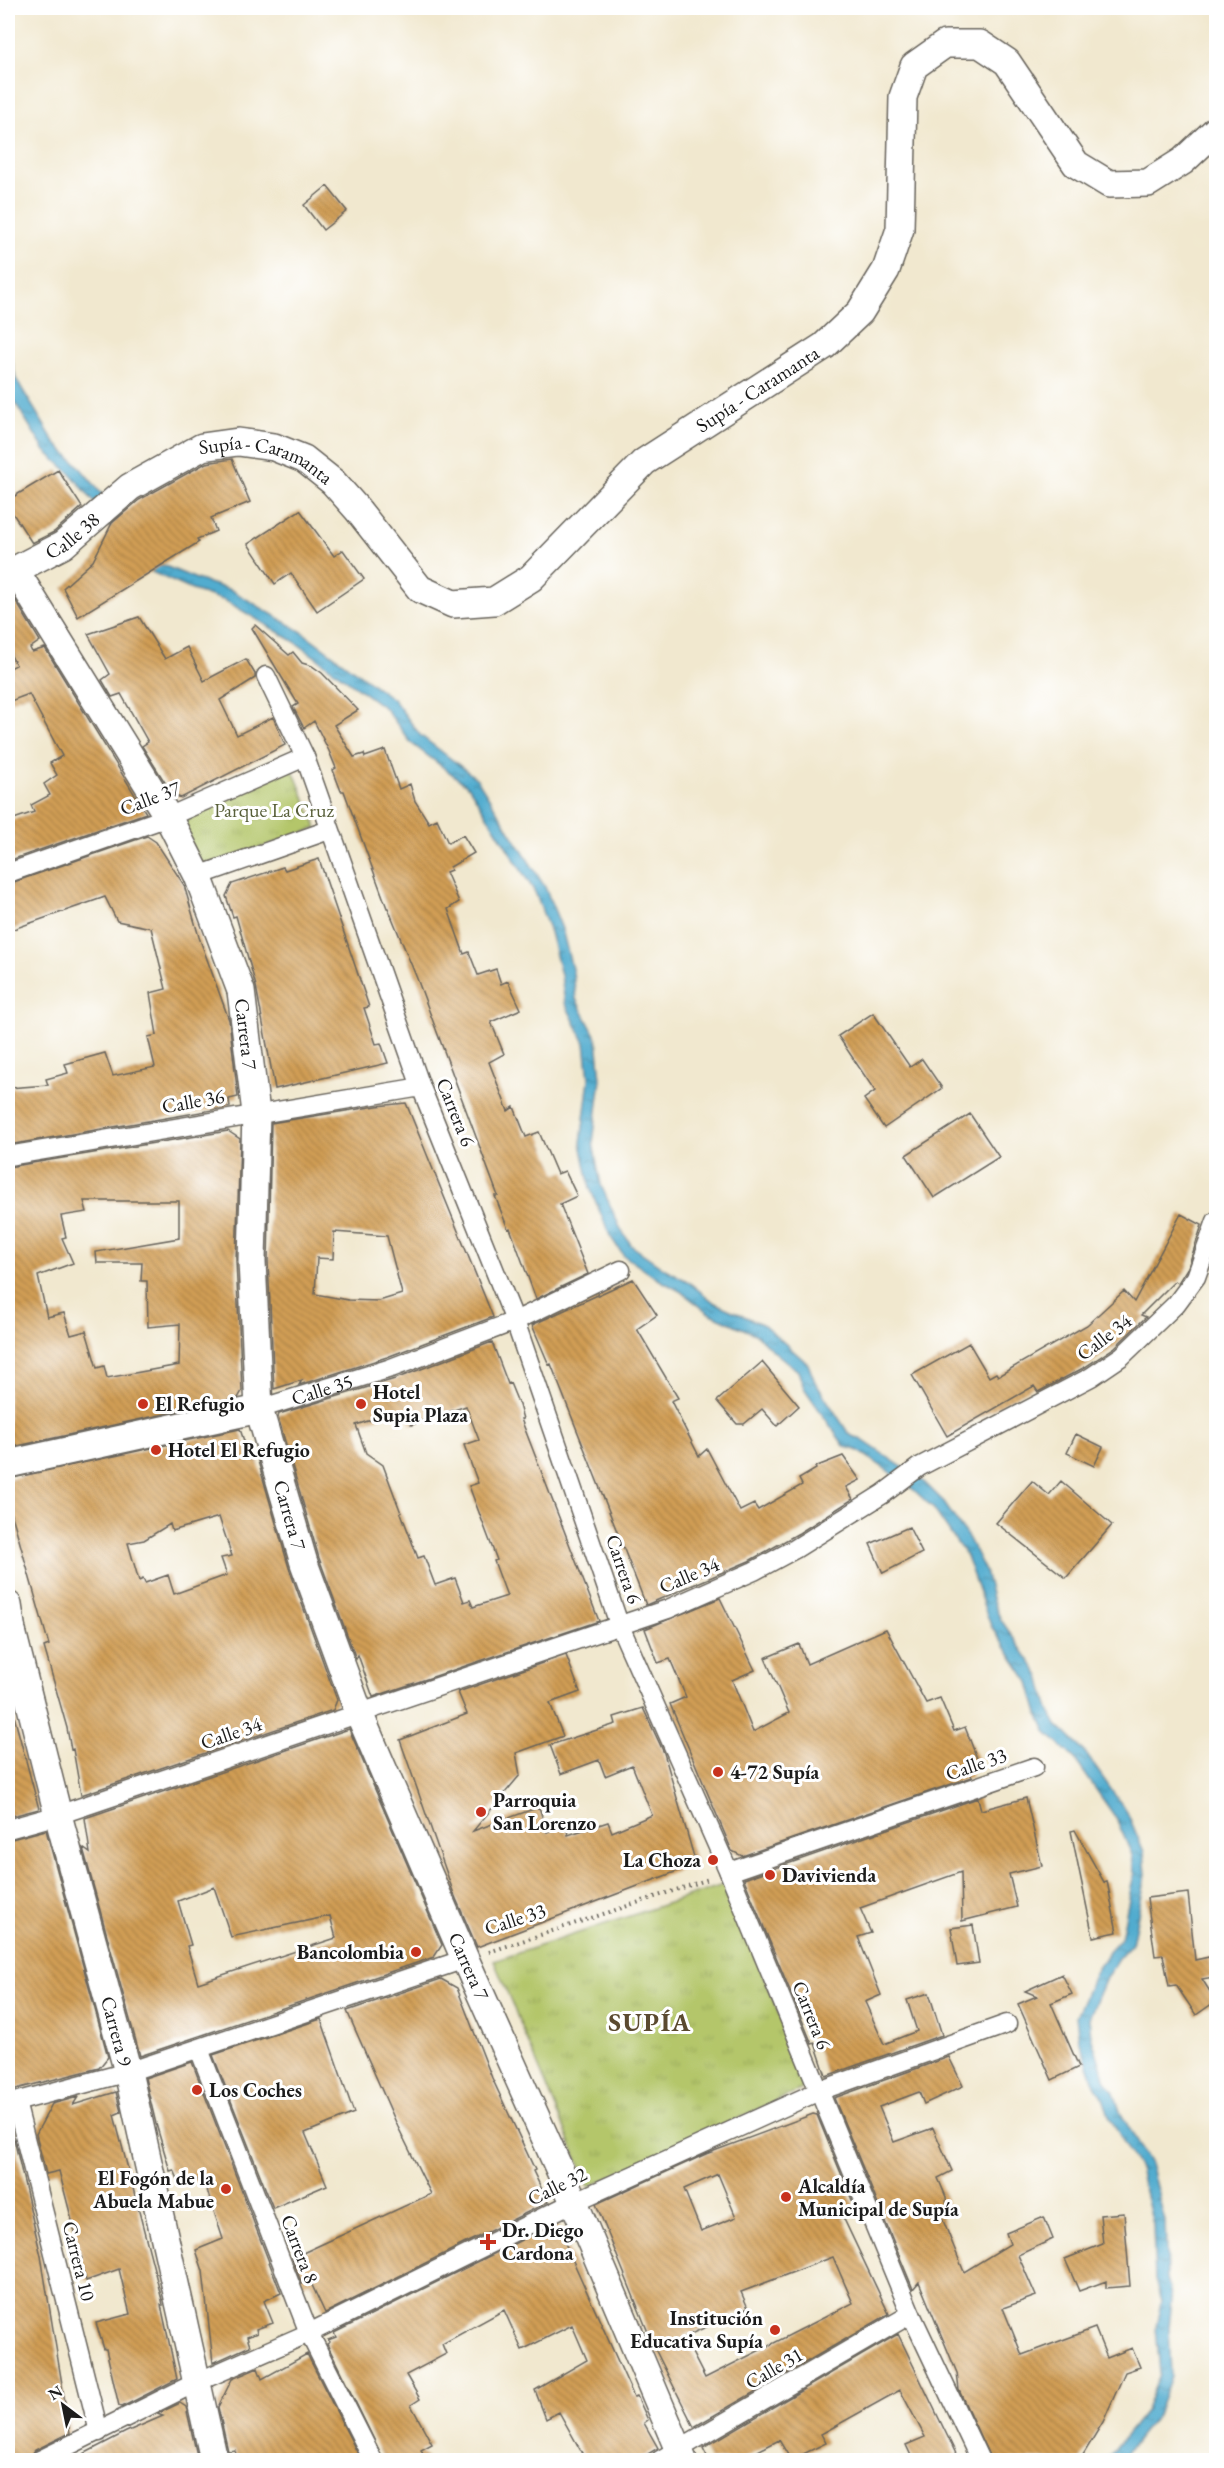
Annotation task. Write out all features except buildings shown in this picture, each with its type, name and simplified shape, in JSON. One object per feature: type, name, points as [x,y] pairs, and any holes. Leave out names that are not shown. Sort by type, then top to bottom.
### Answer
[{"type":"main road","name":"Supía - Caramanta","points":[[130,487],[202,447],[238,442],[274,447],[304,459],[333,482],[420,588],[453,604],[494,601],[531,578],[644,462],[824,346],[860,312],[886,270],[900,229],[903,97],[914,66],[945,44],[980,44],[1007,62],[1076,164],[1109,183],[1148,183],[1183,161],[1216,130]]},
{"type":"main road","name":"Calle 38","points":[[10,566],[63,545],[130,487]]},
{"type":"main road","name":"Carrera 7","points":[[10,566],[168,817],[198,876],[241,991],[256,1113],[252,1261],[259,1409],[304,1563],[359,1713],[465,1959],[574,2202],[674,2457]]},
{"type":"main road","name":"Calle 35","points":[[8,1464],[259,1409]]},
{"type":"main road","name":"Carrera 9","points":[[9,1623],[58,1815],[128,2072],[195,2383],[214,2460]]},
{"type":"street","name":"Carrera 6","points":[[266,676],[305,757],[421,1088],[514,1321],[619,1624],[729,1872],[911,2314],[980,2460]]},
{"type":"street","name":"Calle 37","points":[[8,873],[168,817],[305,757]]},
{"type":"street","points":[[198,876],[329,830]]},
{"type":"street","name":"Calle 36","points":[[8,1155],[421,1088]]},
{"type":"street","name":"Calle 34","points":[[8,1829],[58,1815],[668,1609],[754,1571],[795,1550],[883,1494],[920,1467],[1091,1377],[1122,1356],[1176,1304],[1196,1277],[1216,1221]]},
{"type":"street","name":"Calle 35","points":[[259,1409],[391,1368],[514,1321],[621,1270]]},
{"type":"street","name":"Calle 33","points":[[729,1872],[1034,1767]]},
{"type":"street","points":[[12,2103],[128,2072],[465,1959]]},
{"type":"street","name":"Calle 32","points":[[40,2460],[67,2455],[99,2432],[195,2383],[309,2333],[574,2202],[819,2091],[1007,2024]]},
{"type":"street","name":"Carrera 8","points":[[199,2049],[309,2333],[372,2460]]},
{"type":"street","name":"Carrera 10","points":[[12,2103],[99,2432]]},
{"type":"street","name":"Calle 31","points":[[674,2457],[911,2314]]},
{"type":"path","name":"Calle 33","points":[[465,1959],[729,1872]]},
{"type":"green space","name":"Parque La Cruz","points":[[292,768],[317,828],[203,868],[174,819]]},
{"type":"green space","points":[[726,1884],[808,2086],[589,2187],[494,1961]]},
{"type":"water","points":[[8,344],[16,379],[55,443],[78,465],[102,494],[130,538],[160,564],[231,590],[302,632],[394,700],[420,735],[477,779],[545,887],[562,929],[573,973],[576,999],[597,1039],[601,1079],[593,1143],[601,1185],[621,1230],[632,1246],[687,1281],[715,1303],[764,1325],[808,1364],[815,1382],[852,1436],[862,1440],[923,1481],[942,1500],[969,1539],[985,1571],[993,1602],[1001,1620],[1040,1676],[1049,1710],[1057,1725],[1084,1751],[1127,1812],[1144,1852],[1146,1875],[1132,1944],[1118,1959],[1106,1978],[1089,2018],[1091,2036],[1106,2081],[1114,2092],[1120,2112],[1150,2164],[1165,2221],[1167,2278],[1172,2301],[1169,2327],[1171,2376],[1157,2415],[1121,2460],[1106,2460],[1146,2410],[1160,2374],[1156,2327],[1161,2302],[1155,2280],[1153,2224],[1139,2169],[1110,2118],[1103,2098],[1095,2085],[1079,2040],[1076,2016],[1095,1973],[1108,1952],[1121,1938],[1134,1874],[1132,1855],[1116,1818],[1074,1758],[1047,1733],[1038,1714],[1029,1682],[991,1626],[966,1556],[933,1508],[884,1468],[857,1450],[845,1447],[804,1388],[798,1371],[757,1335],[709,1313],[680,1291],[658,1279],[623,1255],[610,1236],[590,1188],[581,1143],[589,1079],[585,1043],[565,1003],[561,975],[550,932],[535,892],[469,787],[411,743],[386,709],[295,642],[226,601],[192,590],[152,572],[122,547],[95,503],[71,474],[45,451],[19,409],[8,388]]},
{"type":"place","name":"El Refugio","points":[[143,1404]]},
{"type":"place","name":"Hotel Supia Plaza","points":[[361,1404]]},
{"type":"place","name":"Hotel El Refugio","points":[[156,1450]]},
{"type":"place","name":"4-72 Supía","points":[[718,1772]]},
{"type":"place","name":"Parroquia San Lorenzo","points":[[481,1812]]},
{"type":"place","name":"La Choza","points":[[713,1860]]},
{"type":"place","name":"Davivienda","points":[[770,1875]]},
{"type":"place","name":"Bancolombia","points":[[416,1952]]},
{"type":"place","name":"Los Coches","points":[[197,2090]]},
{"type":"place","name":"El Fogón de la Abuela Mabue","points":[[226,2189]]},
{"type":"place","name":"Alcaldía Municipal de Supía","points":[[786,2197]]},
{"type":"place","name":"Dr. Diego Cardona","points":[[488,2242]]},
{"type":"place","name":"Institución Educativa Supía","points":[[775,2330]]},
{"type":"district","name":"SUPÍA","points":[[650,2022]]}]
